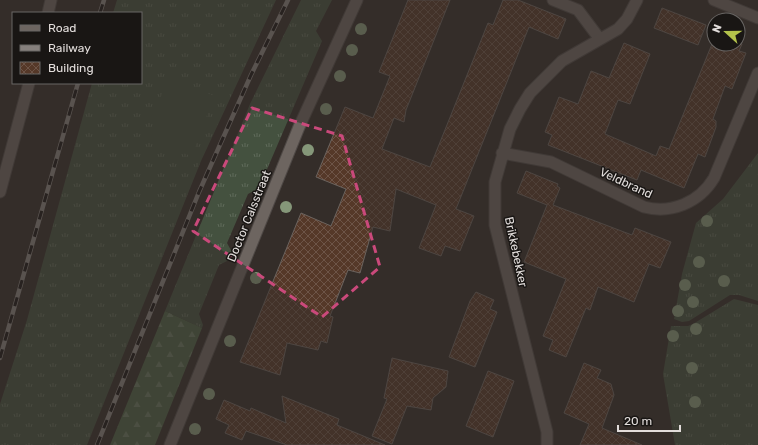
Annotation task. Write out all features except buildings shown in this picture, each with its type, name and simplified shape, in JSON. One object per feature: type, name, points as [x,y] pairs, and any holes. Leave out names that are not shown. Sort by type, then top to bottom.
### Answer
[{"type":"street","points":[[48,12],[52,0]]},
{"type":"street","name":"Doctor Calsstraat","points":[[170,445],[299,127],[357,0]]},
{"type":"street","points":[[553,0],[578,10],[599,38]]},
{"type":"street","name":"Brikkebekker","points":[[547,445],[547,432],[495,225],[495,182],[510,129],[520,109],[542,79],[562,61],[599,38],[618,29],[627,19],[637,0]]},
{"type":"street","points":[[714,0],[758,18]]},
{"type":"street","name":"Veldbrand","points":[[502,153],[551,162],[644,207],[656,210],[677,208],[686,204],[704,191],[714,178],[758,73]]},
{"type":"street","points":[[0,192],[29,84]]},
{"type":"highlighted area","points":[[252,108],[342,136],[380,267],[322,317],[193,231]]},
{"type":"green space","points":[[117,0],[276,0],[201,161],[87,445],[0,445],[0,404],[27,320],[92,84],[142,84],[142,12],[113,12]]},
{"type":"green space","points":[[301,0],[332,0],[316,31],[322,41],[259,188],[248,194],[227,243],[233,254],[231,259],[219,265],[199,314],[203,325],[202,328],[165,311],[250,104]]},
{"type":"green space","points":[[170,78],[214,96],[192,156],[149,142],[163,89]]},
{"type":"green space","points":[[758,153],[758,301],[739,295],[730,295],[689,321],[682,322],[674,319],[682,274],[696,223],[723,199]]},
{"type":"green space","points":[[734,299],[758,305],[758,445],[675,445],[663,374],[671,326],[688,326],[693,324]]},
{"type":"green space","points":[[165,311],[202,328],[155,445],[110,445]]},
{"type":"railway","points":[[100,12],[104,0]]},
{"type":"railway","points":[[97,445],[199,192],[251,75],[288,0]]},
{"type":"railway","points":[[0,358],[78,84]]}]
